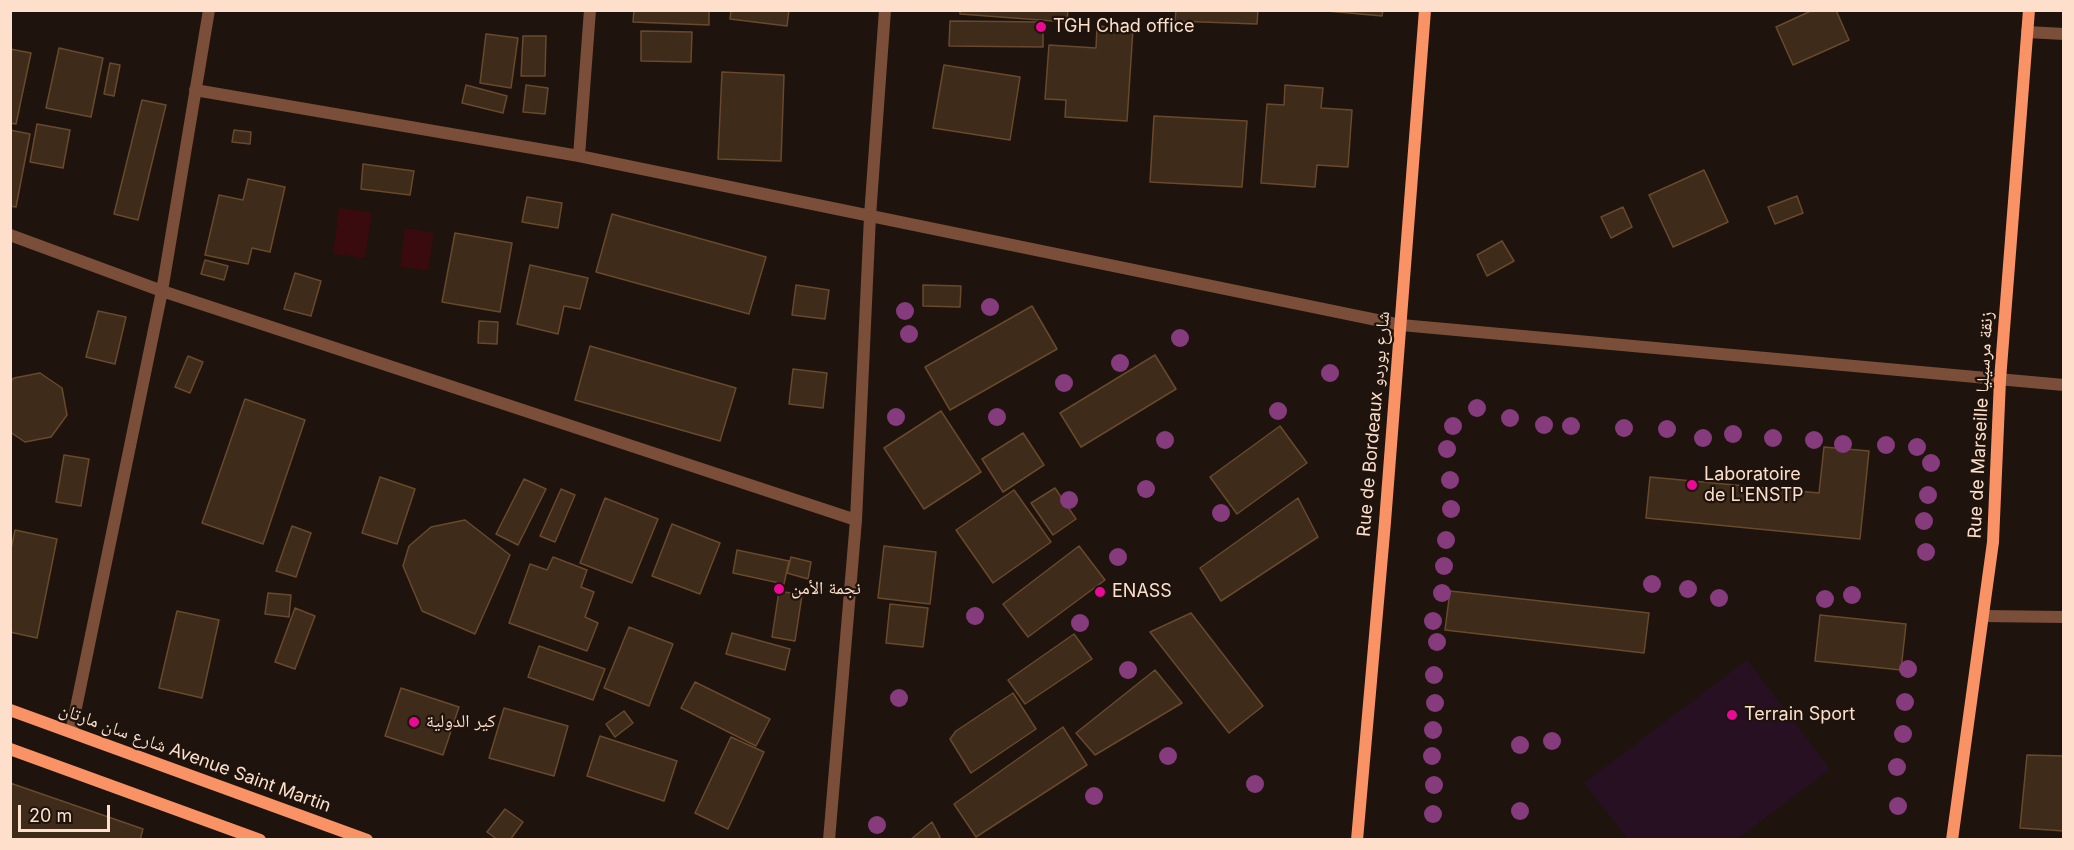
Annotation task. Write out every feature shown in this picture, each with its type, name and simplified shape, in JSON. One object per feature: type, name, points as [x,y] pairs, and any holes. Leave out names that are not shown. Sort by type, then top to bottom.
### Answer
[{"type":"street","points":[[71,732],[162,291],[209,10]]},
{"type":"street","points":[[579,156],[590,10]]},
{"type":"street","points":[[829,840],[856,520],[870,216],[885,10]]},
{"type":"street","name":"Rue de Bordeaux شارع بوردو","points":[[1357,840],[1401,326],[1425,10]]},
{"type":"street","name":"Rue de Marseille زنقة مرسيليا","points":[[1952,840],[1993,542],[2000,380],[2029,10]]},
{"type":"street","points":[[2027,32],[2064,34]]},
{"type":"street","points":[[195,90],[579,156],[1401,326],[2064,385]]},
{"type":"street","points":[[10,235],[162,291],[856,520]]},
{"type":"street","points":[[1983,616],[2064,617]]},
{"type":"street","name":"شارع سان مارتان Avenue Saint Martin","points":[[10,710],[366,840]]},
{"type":"street","points":[[10,749],[260,840]]},
{"type":"shaded area","points":[[339,208],[372,212],[365,258],[333,254]]},
{"type":"shaded area","points":[[405,228],[434,233],[428,270],[400,267]]},
{"type":"shaded area","name":"Terrain Sport","points":[[1747,660],[1830,769],[1737,839],[1628,839],[1584,783]]},
{"type":"building","points":[[634,10],[709,10],[709,25],[633,22]]},
{"type":"building","points":[[731,10],[789,10],[787,26],[730,19]]},
{"type":"building","points":[[960,10],[1068,10],[1067,22],[960,14]]},
{"type":"building","points":[[1176,10],[1258,10],[1257,24],[1175,21]]},
{"type":"building","points":[[1316,10],[1383,10],[1382,16]]},
{"type":"building","points":[[1813,10],[1836,10],[1849,40],[1793,65],[1776,27]]},
{"type":"building","points":[[950,21],[1043,22],[1043,47],[949,46]]},
{"type":"building","points":[[1097,26],[1133,29],[1127,121],[1065,117],[1066,100],[1045,99],[1049,45],[1096,48]]},
{"type":"building","points":[[641,31],[692,32],[691,62],[641,61]]},
{"type":"building","points":[[486,34],[518,38],[511,88],[480,83]]},
{"type":"building","points":[[523,36],[546,36],[545,76],[521,76]]},
{"type":"building","points":[[59,48],[103,58],[91,117],[46,108]]},
{"type":"building","points":[[10,49],[31,53],[16,124],[10,123]]},
{"type":"building","points":[[110,63],[120,65],[114,96],[104,94]]},
{"type":"building","points":[[944,65],[1020,77],[1010,140],[933,128]]},
{"type":"building","points":[[722,72],[784,75],[781,161],[718,159]]},
{"type":"building","points":[[466,85],[507,96],[503,113],[462,103]]},
{"type":"building","points":[[526,85],[548,88],[545,114],[523,112]]},
{"type":"building","points":[[1285,85],[1323,88],[1321,108],[1352,110],[1348,167],[1317,165],[1315,187],[1261,183],[1267,104],[1284,105]]},
{"type":"building","points":[[142,100],[166,105],[138,220],[114,214]]},
{"type":"building","points":[[1154,116],[1247,121],[1242,187],[1150,182]]},
{"type":"building","points":[[37,124],[70,130],[63,168],[30,162]]},
{"type":"building","points":[[10,130],[30,134],[16,207],[10,206]]},
{"type":"building","points":[[234,130],[251,132],[250,144],[232,142]]},
{"type":"building","points":[[363,164],[414,171],[410,195],[361,189]]},
{"type":"building","points":[[1704,170],[1728,222],[1673,247],[1649,195]]},
{"type":"building","points":[[248,179],[285,187],[270,252],[252,248],[248,264],[205,255],[219,195],[243,200]]},
{"type":"building","points":[[1797,196],[1803,213],[1775,224],[1768,207]]},
{"type":"building","points":[[527,197],[562,203],[558,228],[522,222]]},
{"type":"building","points":[[1623,207],[1632,227],[1611,238],[1601,217]]},
{"type":"building","points":[[612,214],[766,257],[749,314],[596,272]]},
{"type":"building","points":[[455,233],[512,243],[500,312],[442,302]]},
{"type":"building","points":[[1502,241],[1514,261],[1487,276],[1477,255]]},
{"type":"building","points":[[205,260],[228,266],[224,280],[201,274]]},
{"type":"building","points":[[530,265],[588,278],[580,309],[564,306],[558,334],[517,324]]},
{"type":"building","points":[[295,273],[321,281],[311,316],[284,309]]},
{"type":"building","points":[[796,285],[829,290],[825,319],[792,315]]},
{"type":"building","points":[[923,285],[961,286],[960,307],[923,306]]},
{"type":"building","points":[[1032,306],[1057,349],[950,410],[925,367]]},
{"type":"building","points":[[98,311],[126,317],[115,364],[86,357]]},
{"type":"building","points":[[479,321],[498,322],[497,344],[478,343]]},
{"type":"building","points":[[590,346],[736,388],[720,441],[575,400]]},
{"type":"building","points":[[1155,355],[1176,389],[1081,447],[1060,413]]},
{"type":"building","points":[[188,356],[203,362],[190,393],[175,387]]},
{"type":"building","points":[[793,369],[827,373],[823,408],[789,404]]},
{"type":"building","points":[[40,373],[62,388],[67,415],[51,437],[25,442],[10,432],[10,382],[14,378]]},
{"type":"building","points":[[245,399],[305,420],[263,544],[202,523]]},
{"type":"building","points":[[941,411],[981,472],[924,509],[884,448]]},
{"type":"building","points":[[1280,426],[1307,463],[1237,514],[1210,477]]},
{"type":"building","points":[[1023,433],[1044,465],[1003,492],[982,459]]},
{"type":"building","name":"Laboratoire de L'ENSTP","points":[[1824,447],[1869,451],[1860,539],[1646,518],[1650,477],[1819,493]]},
{"type":"building","points":[[64,455],[89,459],[81,506],[56,502]]},
{"type":"building","points":[[380,477],[415,489],[397,544],[362,533]]},
{"type":"building","points":[[524,479],[546,489],[518,545],[496,534]]},
{"type":"building","points":[[1055,488],[1076,519],[1053,535],[1031,503]]},
{"type":"building","points":[[561,489],[575,495],[555,542],[540,536]]},
{"type":"building","points":[[1014,490],[1051,542],[993,583],[956,530]]},
{"type":"building","points":[[605,498],[658,519],[632,583],[580,563]]},
{"type":"building","points":[[1298,498],[1318,537],[1221,601],[1200,568]]},
{"type":"building","points":[[465,520],[510,555],[475,634],[422,611],[403,566],[409,546],[431,527]]},
{"type":"building","points":[[672,524],[720,543],[700,594],[652,576]]},
{"type":"building","points":[[292,526],[311,533],[296,577],[276,571]]},
{"type":"building","points":[[15,530],[57,539],[37,638],[10,632],[10,554]]},
{"type":"building","points":[[884,546],[936,552],[930,604],[878,598]]},
{"type":"building","points":[[1079,546],[1105,580],[1028,637],[1003,604]]},
{"type":"building","points":[[737,550],[789,561],[784,584],[733,573]]},
{"type":"building","points":[[553,557],[587,570],[581,587],[594,592],[585,617],[598,623],[587,651],[509,623],[530,564],[547,570]]},
{"type":"building","points":[[791,557],[811,562],[808,579],[787,573]]},
{"type":"building","points":[[779,591],[802,595],[795,641],[772,637]]},
{"type":"building","points":[[1450,591],[1649,613],[1644,653],[1445,630]]},
{"type":"building","points":[[268,593],[291,595],[289,617],[265,614]]},
{"type":"building","points":[[890,604],[928,608],[923,647],[886,643]]},
{"type":"building","points":[[295,608],[315,616],[295,669],[275,662]]},
{"type":"building","points":[[177,611],[219,620],[202,698],[159,688]]},
{"type":"building","points":[[1191,613],[1263,706],[1229,733],[1150,632]]},
{"type":"building","points":[[1820,615],[1906,624],[1901,670],[1815,661]]},
{"type":"building","points":[[629,627],[673,644],[649,706],[604,688]]},
{"type":"building","points":[[732,633],[790,649],[785,670],[726,654]]},
{"type":"building","points":[[1074,634],[1092,659],[1025,704],[1008,680]]},
{"type":"building","points":[[539,646],[605,669],[593,700],[528,677]]},
{"type":"building","points":[[1155,670],[1182,703],[1095,755],[1076,733]]},
{"type":"building","points":[[695,682],[770,719],[756,746],[681,708]]},
{"type":"building","points":[[401,688],[459,707],[443,755],[385,736]]},
{"type":"building","points":[[1013,693],[1036,729],[971,773],[950,739],[956,731]]},
{"type":"building","points":[[504,708],[568,726],[554,776],[489,758]]},
{"type":"building","points":[[624,711],[633,723],[615,737],[606,724]]},
{"type":"building","points":[[1063,727],[1087,765],[976,837],[954,804]]},
{"type":"building","points":[[600,736],[677,761],[664,801],[587,776]]},
{"type":"building","points":[[731,737],[764,752],[728,829],[695,813]]},
{"type":"building","points":[[2027,755],[2064,756],[2064,831],[2020,828]]},
{"type":"building","points":[[10,783],[143,829],[140,840],[10,840]]},
{"type":"building","points":[[505,809],[523,822],[510,840],[498,840],[487,832]]},
{"type":"building","points":[[932,822],[940,837],[937,840],[910,840]]},
{"type":"place","name":"TGH Chad office","points":[[1041,27]]},
{"type":"place","name":"Laboratoire de L'ENSTP","points":[[1692,485]]},
{"type":"place","name":"نجمة الأمن","points":[[779,589]]},
{"type":"place","name":"ENASS","points":[[1100,592]]},
{"type":"place","name":"Terrain Sport","points":[[1732,715]]},
{"type":"place","name":"كير الدولية","points":[[414,722]]}]
